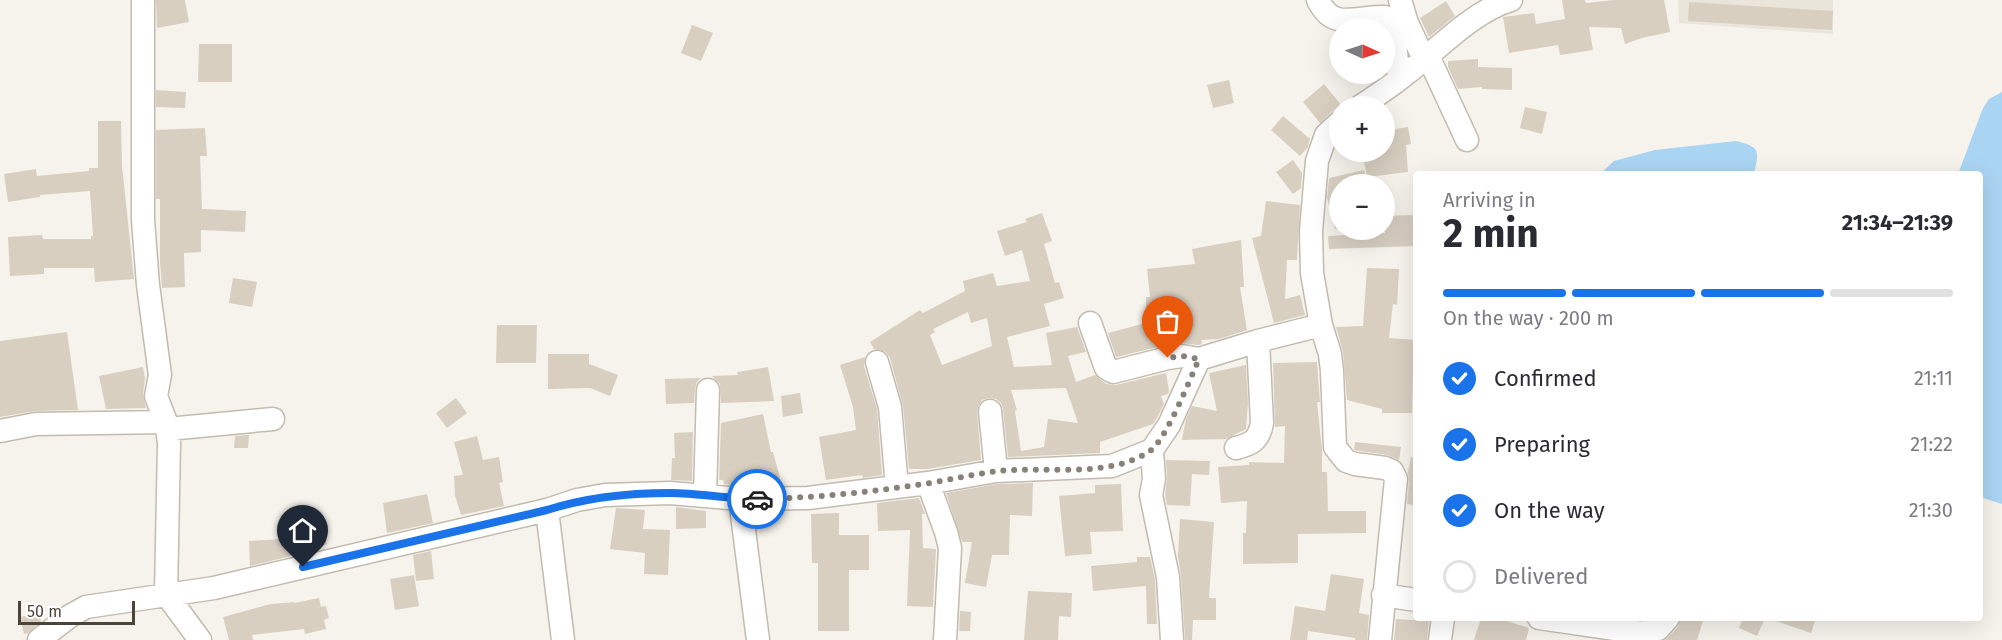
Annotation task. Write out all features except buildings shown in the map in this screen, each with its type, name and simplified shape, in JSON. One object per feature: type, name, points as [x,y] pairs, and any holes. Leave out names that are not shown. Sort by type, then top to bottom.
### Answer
[{"type":"street","points":[[143,0],[143,220],[160,375],[156,396],[167,426],[170,457],[166,594],[200,640]]},
{"type":"street","points":[[1318,0],[1324,11],[1338,19],[1374,16],[1384,9],[1395,43],[1399,79]]},
{"type":"street","points":[[1400,0],[1407,23],[1467,140]]},
{"type":"street","points":[[1375,96],[1472,22],[1489,10],[1511,0]]},
{"type":"street","points":[[1329,132],[1317,161],[1310,249],[1321,325],[1330,354],[1335,447],[1346,461],[1385,468],[1392,471],[1396,479],[1380,640]]},
{"type":"street","points":[[1090,323],[1106,368],[1113,372],[1168,358],[1182,356],[1199,359],[1321,325]]},
{"type":"street","points":[[1236,448],[1254,442],[1260,436],[1262,423],[1258,341]]},
{"type":"street","points":[[39,640],[70,616],[86,607],[214,588],[547,510],[576,500],[605,495],[670,493],[740,499],[808,498],[928,483],[996,471],[1112,466],[1152,450],[1169,425],[1199,359]]},
{"type":"street","points":[[877,362],[890,407],[897,487]]},
{"type":"street","points":[[705,495],[708,390]]},
{"type":"street","points":[[990,411],[996,471]]},
{"type":"street","points":[[0,431],[36,424],[167,426],[273,419]]},
{"type":"street","points":[[1152,450],[1154,479],[1151,495],[1168,577],[1172,640]]},
{"type":"street","points":[[928,483],[950,548],[945,640]]},
{"type":"street","points":[[740,499],[758,640]]},
{"type":"street","points":[[547,510],[562,640]]},
{"type":"street","points":[[1383,595],[1413,600]]},
{"type":"street","points":[[1440,640],[1443,621]]},
{"type":"street","points":[[1560,621],[1642,633],[1658,629],[1665,621]]},
{"type":"shaded area","points":[[1678,0],[1833,0],[1833,34],[1679,23]]},
{"type":"water","points":[[2002,92],[2002,504],[1983,498],[1983,171],[1959,171],[1983,108],[1989,99]]},
{"type":"water","points":[[1736,141],[1754,148],[1757,160],[1755,171],[1603,171],[1614,161],[1655,150]]},
{"type":"way so far","points":[[757,499],[808,498],[928,483],[996,471],[1092,468],[1112,466],[1130,460],[1152,450],[1169,425],[1199,359],[1182,356],[1168,358]]},
{"type":"route","points":[[303,567],[547,510],[576,500],[605,495],[670,493],[757,499]]}]
